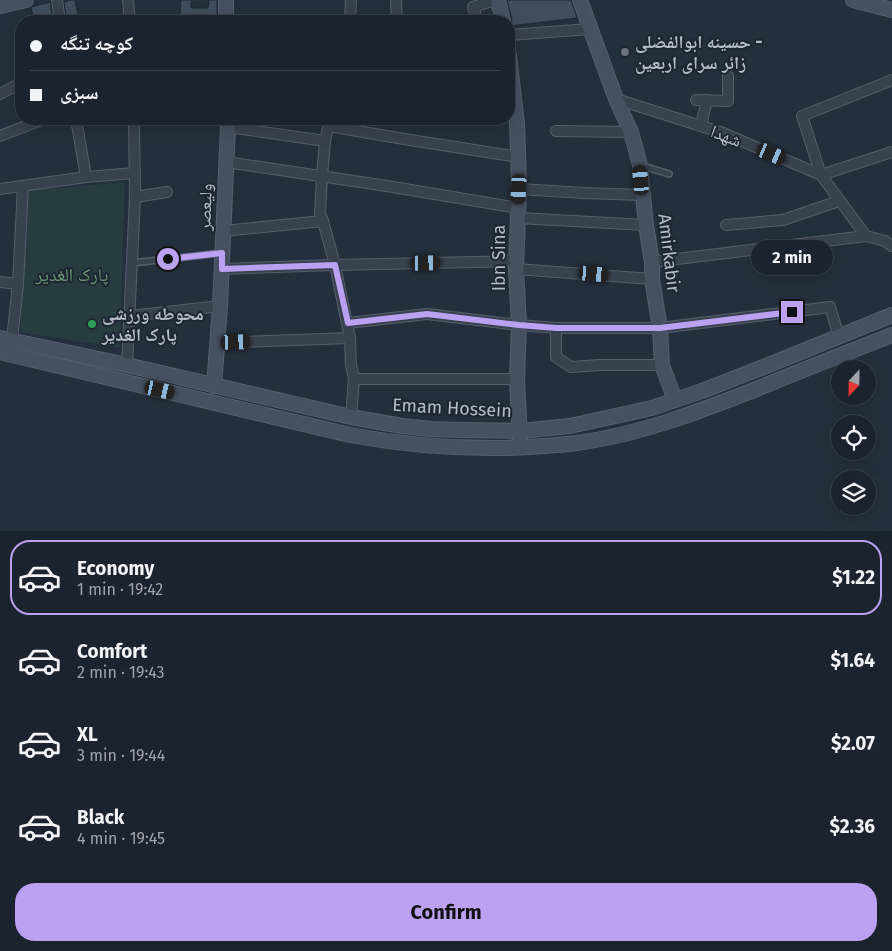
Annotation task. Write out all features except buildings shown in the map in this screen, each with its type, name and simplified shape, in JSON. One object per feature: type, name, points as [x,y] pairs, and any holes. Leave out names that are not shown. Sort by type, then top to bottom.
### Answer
[{"type":"main road","points":[[0,6],[26,0]]},
{"type":"main road","points":[[226,0],[226,15]]},
{"type":"main road","points":[[497,0],[501,15]]},
{"type":"main road","name":"Amirkabir","points":[[580,0],[616,99],[631,132],[640,165],[642,195],[652,262],[652,279],[660,328],[662,365],[675,400]]},
{"type":"main road","points":[[853,0],[892,10]]},
{"type":"main road","name":"Ibn Sina","points":[[515,107],[519,189],[516,265],[519,325],[517,379],[520,447]]},
{"type":"main road","name":"ولیعصر","points":[[214,386],[222,269],[227,125]]},
{"type":"main road","name":"Emam Hossein","points":[[6,339],[351,417],[431,429],[520,431],[570,426],[652,408],[766,366],[892,315]]},
{"type":"main road","name":"Emam Hossein","points":[[0,352],[380,441],[445,448],[520,447],[577,443],[600,439],[682,417],[892,335]]},
{"type":"street","points":[[57,0],[59,15]]},
{"type":"street","points":[[128,0],[129,15]]},
{"type":"street","points":[[350,15],[351,0]]},
{"type":"street","points":[[396,0],[397,15]]},
{"type":"street","points":[[475,14],[473,7],[497,0]]},
{"type":"street","points":[[515,35],[590,29]]},
{"type":"street","points":[[696,100],[728,101],[728,76]]},
{"type":"street","points":[[866,236],[821,175],[802,116],[892,80]]},
{"type":"street","points":[[0,94],[15,86]]},
{"type":"street","name":"شهدا","points":[[616,99],[723,133],[821,175]]},
{"type":"street","points":[[702,126],[707,100]]},
{"type":"street","points":[[0,136],[28,125]]},
{"type":"street","points":[[77,125],[86,177]]},
{"type":"street","points":[[127,365],[135,197],[134,125]]},
{"type":"street","points":[[239,125],[326,140]]},
{"type":"street","points":[[328,125],[322,176],[320,214],[335,265],[348,323],[354,379],[351,417]]},
{"type":"street","points":[[342,125],[404,139],[518,157]]},
{"type":"street","points":[[556,131],[631,132]]},
{"type":"street","points":[[821,175],[892,152]]},
{"type":"street","points":[[226,162],[397,188],[518,213],[646,225]]},
{"type":"street","points":[[0,189],[86,177],[135,173]]},
{"type":"street","points":[[6,339],[18,284],[23,186]]},
{"type":"street","points":[[519,189],[642,195]]},
{"type":"street","points":[[135,197],[167,192]]},
{"type":"street","points":[[726,225],[783,220],[840,201]]},
{"type":"street","points":[[223,231],[323,221]]},
{"type":"street","points":[[652,262],[866,236],[890,242]]},
{"type":"street","points":[[222,269],[335,265],[516,265],[652,279]]},
{"type":"street","points":[[0,282],[18,284]]},
{"type":"street","points":[[130,316],[220,306]]},
{"type":"street","points":[[348,323],[427,314],[556,328],[660,328],[830,307],[840,337]]},
{"type":"street","points":[[556,328],[556,358],[571,367],[662,365]]},
{"type":"street","points":[[217,343],[350,338]]},
{"type":"street","points":[[354,379],[517,379]]},
{"type":"lane","points":[[640,165],[669,174]]},
{"type":"lane","points":[[132,263],[222,253]]},
{"type":"green space","name":"پارک الغدیر","points":[[125,182],[120,348],[20,332],[27,191]]},
{"type":"place","name":"حسینه ابوالفضلی - زائر سرای اربعین","points":[[625,52]]},
{"type":"place","name":"محوطه ورزشی پارک الغدیر","points":[[92,324]]},
{"type":"route","points":[[168,259],[222,253],[222,269],[335,265],[348,323],[427,314],[556,328],[660,328],[792,312]]}]
